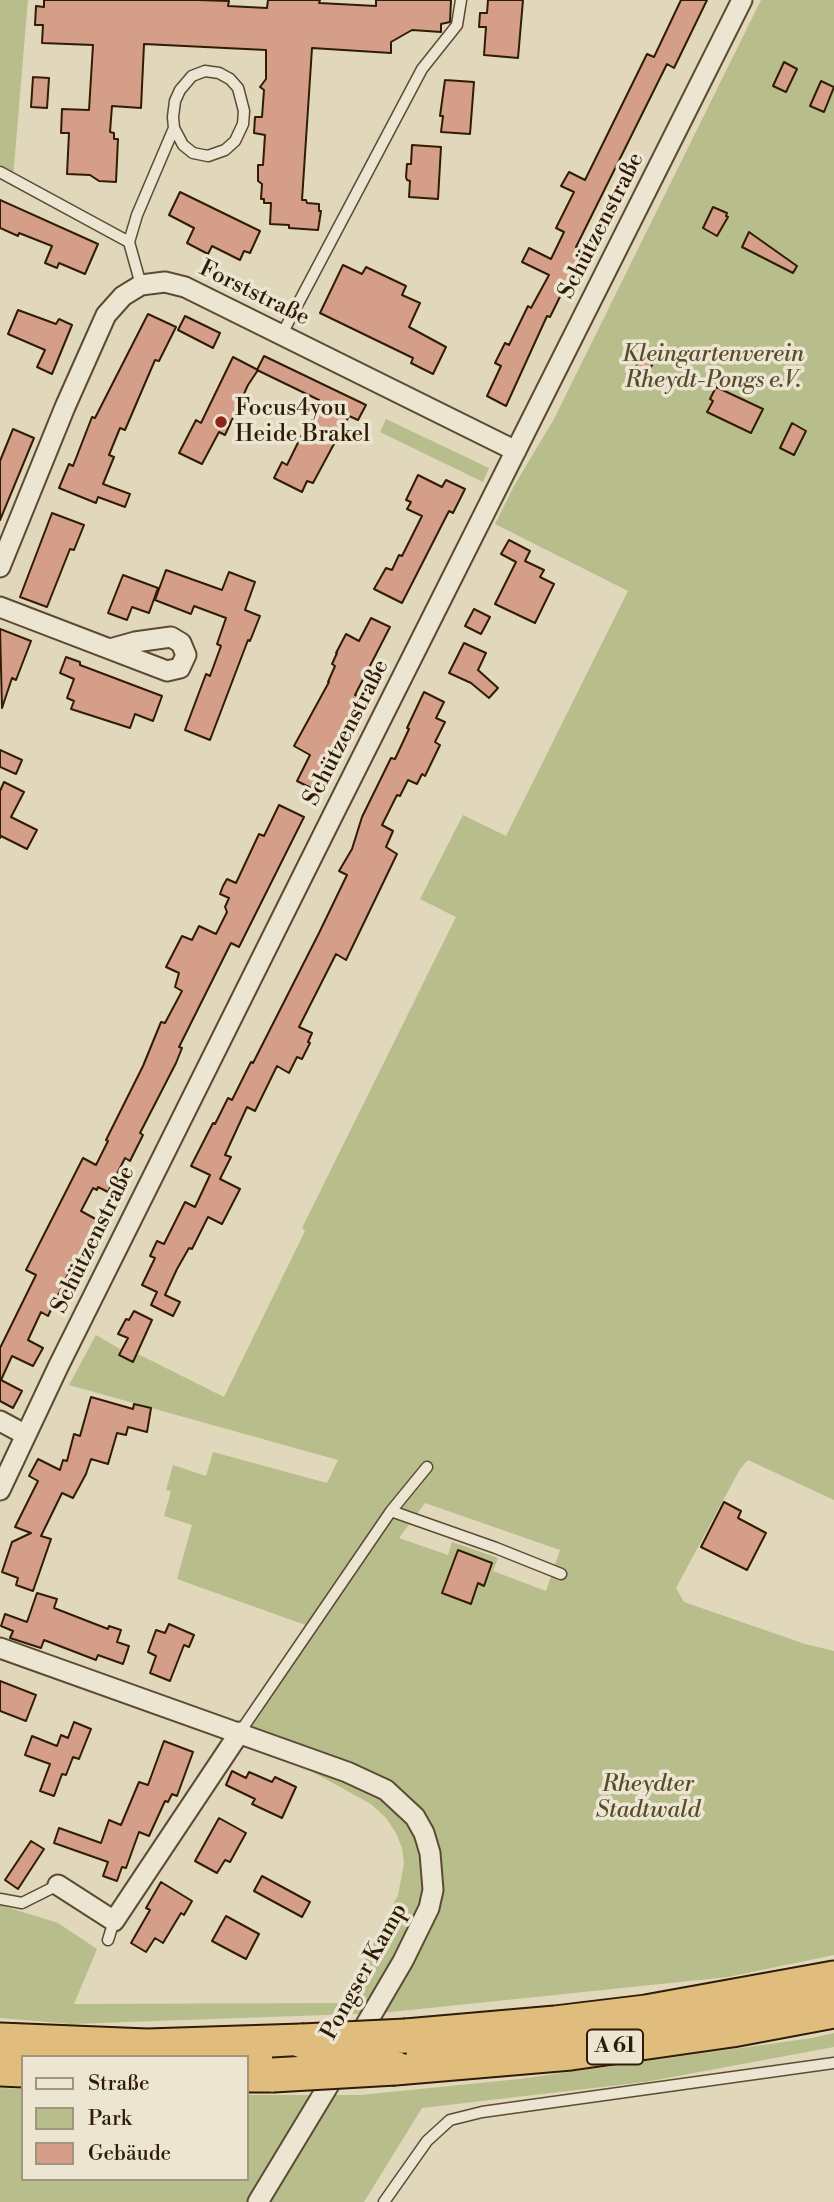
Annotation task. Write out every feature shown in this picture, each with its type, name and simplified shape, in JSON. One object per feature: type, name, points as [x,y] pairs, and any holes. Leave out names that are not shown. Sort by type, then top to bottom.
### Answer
[{"type":"highway","name":"A 61","points":[[0,2040],[147,2046],[406,2036],[646,2012],[834,1978]]},
{"type":"highway","name":"A 61","points":[[260,2075],[395,2068],[571,2053],[732,2030],[834,2011]]},
{"type":"highway","points":[[0,2069],[21,2070]]},
{"type":"street","name":"Schützenstraße","points":[[0,1490],[742,0]]},
{"type":"street","name":"Forststraße","points":[[141,285],[165,282],[180,285],[516,451]]},
{"type":"street","points":[[0,567],[65,407],[106,315],[122,296],[141,285]]},
{"type":"street","points":[[0,607],[110,649]]},
{"type":"street","points":[[0,1422],[26,1435]]},
{"type":"street","name":"Pongser Kamp","points":[[0,1648],[347,1772],[386,1790],[415,1817],[424,1833],[433,1872],[429,1908],[403,1961],[258,2202]]},
{"type":"street","points":[[58,1885],[111,1931],[240,1732]]},
{"type":"lane","points":[[282,334],[422,69],[457,25],[461,0]]},
{"type":"lane","points":[[141,285],[129,242],[137,215],[174,128],[175,101],[180,90],[192,76],[205,71],[230,79],[238,88],[244,105],[243,124],[235,141],[225,150],[208,156],[194,153],[183,145],[174,128]]},
{"type":"lane","points":[[0,172],[129,242]]},
{"type":"lane","points":[[240,1732],[391,1511],[427,1467]]},
{"type":"lane","points":[[391,1511],[561,1574]]},
{"type":"lane","points":[[0,1899],[22,1903],[58,1885]]},
{"type":"lane","points":[[384,2202],[426,2141],[450,2120],[482,2112],[834,2063]]},
{"type":"green space","points":[[0,0],[28,0],[13,178],[0,169]]},
{"type":"green space","name":"Rheydter Stadtwald","points":[[761,0],[834,0],[834,1500],[748,1460],[740,1469],[676,1588],[684,1602],[805,1644],[834,1651],[834,1955],[728,1977],[381,2013],[71,2024],[0,2018],[0,1905],[58,1923],[97,1949],[74,2004],[343,2003],[398,1895],[404,1864],[402,1848],[386,1818],[371,1804],[240,1732],[311,1627],[177,1579],[192,1525],[164,1516],[171,1491],[166,1490],[173,1465],[206,1476],[213,1452],[327,1483],[338,1460],[69,1385],[96,1335],[120,1349],[118,1356],[133,1363],[138,1354],[224,1397],[305,1231],[302,1228],[456,917],[420,899],[463,815],[506,836],[628,591],[495,524],[554,419]],"holes":[[[425,1503],[560,1550],[546,1591],[493,1571],[498,1558],[452,1542],[448,1555],[399,1538]]]},
{"type":"green space","points":[[386,419],[489,468],[483,482],[380,432]]},
{"type":"green space","points":[[834,2033],[834,2047],[645,2082],[422,2108],[364,2202],[0,2202],[0,2088],[21,2089],[21,2181],[248,2181],[248,2095],[361,2095],[519,2079]]},
{"type":"building","points":[[44,0],[229,1],[228,6],[267,8],[268,0],[320,0],[319,3],[376,6],[376,0],[451,0],[450,22],[441,24],[441,32],[412,30],[391,42],[391,53],[312,48],[302,200],[319,204],[321,211],[318,230],[270,224],[271,203],[264,203],[264,199],[261,199],[262,184],[258,181],[258,165],[263,165],[265,135],[254,133],[255,117],[262,117],[264,90],[260,87],[266,79],[266,50],[144,44],[141,108],[112,106],[110,132],[114,133],[114,139],[118,139],[116,182],[99,181],[90,175],[67,174],[69,133],[61,133],[62,109],[89,110],[93,45],[42,43],[43,25],[35,25],[36,6],[44,7]]},
{"type":"building","points":[[488,0],[523,0],[518,58],[484,55],[486,27],[479,27],[480,13],[487,13]]},
{"type":"building","points":[[681,0],[707,0],[674,68],[667,64],[576,247],[583,250],[550,317],[547,316],[506,406],[487,396],[501,366],[495,363],[505,343],[509,345],[528,306],[531,308],[549,275],[522,262],[529,248],[551,259],[564,232],[556,228],[574,192],[561,186],[569,172],[585,180],[647,54],[654,57]]},
{"type":"building","points":[[784,62],[797,69],[786,92],[773,86]]},
{"type":"building","points":[[33,77],[49,78],[47,108],[31,107]]},
{"type":"building","points":[[445,80],[474,82],[470,134],[441,132],[443,116],[440,116]]},
{"type":"building","points":[[821,81],[834,87],[824,112],[810,106]]},
{"type":"building","points":[[412,145],[441,147],[438,199],[409,197],[410,181],[406,177],[407,164],[411,164]]},
{"type":"building","points":[[180,192],[260,231],[250,253],[244,251],[240,260],[212,246],[208,254],[187,243],[194,228],[169,215]]},
{"type":"building","points":[[0,200],[98,244],[85,274],[59,263],[57,268],[45,263],[52,246],[0,228]]},
{"type":"building","points":[[713,207],[727,213],[728,217],[717,236],[703,228]]},
{"type":"building","points":[[749,232],[797,266],[793,273],[742,247]]},
{"type":"building","points":[[343,265],[362,274],[366,267],[406,286],[402,295],[420,303],[409,327],[446,347],[433,374],[411,363],[413,358],[320,313]]},
{"type":"building","points":[[18,310],[56,324],[59,319],[72,325],[52,374],[37,367],[45,350],[8,334]]},
{"type":"building","points":[[148,314],[176,327],[159,361],[155,360],[125,430],[120,428],[109,455],[114,457],[103,484],[130,494],[125,507],[98,497],[96,503],[59,488],[69,464],[73,466],[92,417],[95,418]]},
{"type":"building","points":[[185,316],[220,333],[213,348],[178,330]]},
{"type":"building","points":[[643,351],[656,357],[644,381],[632,375]]},
{"type":"building","points":[[264,356],[366,405],[358,420],[349,416],[313,483],[307,481],[302,492],[274,478],[282,462],[287,465],[319,400],[257,370]]},
{"type":"building","points":[[233,357],[258,370],[248,385],[225,435],[219,432],[202,464],[179,453],[196,420],[201,423]]},
{"type":"building","points":[[716,387],[763,409],[751,433],[707,412]]},
{"type":"building","points":[[792,423],[806,431],[794,455],[780,448]]},
{"type":"building","points":[[13,429],[34,438],[0,520],[0,461]]},
{"type":"building","points":[[418,475],[442,487],[446,480],[465,489],[453,513],[449,511],[402,603],[374,589],[386,568],[392,570],[399,555],[402,556],[422,516],[407,509],[411,502],[406,500]]},
{"type":"building","points":[[52,513],[84,525],[74,550],[70,549],[47,607],[20,597]]},
{"type":"building","points":[[509,540],[530,551],[525,561],[544,570],[540,577],[554,584],[535,623],[495,604],[516,562],[501,554]]},
{"type":"building","points":[[166,570],[222,590],[229,572],[255,582],[245,610],[260,616],[250,641],[248,640],[210,740],[185,730],[206,674],[210,676],[221,646],[217,644],[226,618],[194,606],[191,614],[155,600]]},
{"type":"building","points":[[123,575],[158,588],[149,613],[132,607],[127,620],[108,613]]},
{"type":"building","points":[[474,609],[490,617],[481,634],[465,626]]},
{"type":"building","points":[[371,618],[390,627],[355,695],[359,697],[351,712],[354,714],[317,791],[297,781],[310,755],[294,746],[329,682],[335,666],[332,664],[346,634],[359,641]]},
{"type":"building","points":[[0,629],[31,641],[16,680],[12,678],[2,708]]},
{"type":"building","points":[[464,643],[486,653],[478,670],[498,688],[489,698],[471,683],[449,673]]},
{"type":"building","points":[[66,657],[80,662],[80,665],[162,696],[153,721],[135,714],[130,728],[71,709],[74,701],[67,698],[74,679],[60,673]]},
{"type":"building","points":[[424,692],[444,702],[436,718],[445,722],[435,742],[440,745],[425,776],[422,774],[417,784],[408,780],[382,825],[393,831],[386,847],[397,854],[346,960],[336,954],[299,1027],[312,1033],[302,1059],[297,1057],[289,1073],[277,1066],[255,1111],[247,1107],[225,1155],[231,1157],[220,1179],[240,1189],[222,1224],[208,1217],[192,1249],[189,1248],[177,1269],[165,1295],[180,1302],[173,1316],[151,1305],[157,1292],[142,1285],[155,1258],[150,1256],[157,1241],[164,1244],[185,1202],[195,1207],[210,1175],[191,1166],[228,1098],[232,1100],[251,1062],[253,1063],[319,933],[347,875],[339,871],[352,849],[362,817],[391,758],[395,759]]},
{"type":"building","points":[[0,750],[22,760],[16,774],[0,767]]},
{"type":"building","points":[[4,782],[24,792],[11,817],[37,830],[27,849],[1,836],[0,838],[0,791]]},
{"type":"building","points":[[279,805],[304,817],[239,947],[231,943],[179,1047],[182,1048],[176,1063],[140,1133],[143,1135],[130,1161],[125,1158],[108,1192],[98,1187],[97,1190],[93,1188],[81,1211],[101,1222],[90,1244],[92,1255],[88,1262],[82,1259],[79,1264],[74,1262],[48,1316],[41,1312],[28,1340],[43,1348],[33,1366],[12,1356],[1,1380],[22,1391],[13,1408],[0,1401],[0,1348],[36,1275],[26,1270],[83,1158],[96,1165],[161,1022],[165,1023],[182,991],[175,987],[179,973],[166,967],[182,936],[192,940],[199,926],[216,934],[227,912],[225,907],[229,898],[220,894],[223,886],[227,879],[236,883],[259,834],[264,836]]},
{"type":"building","points":[[134,1311],[152,1320],[133,1362],[119,1355],[128,1338],[118,1334]]},
{"type":"building","points":[[91,1397],[133,1409],[134,1404],[151,1408],[147,1432],[128,1427],[126,1435],[117,1433],[108,1464],[91,1459],[73,1498],[62,1493],[41,1536],[51,1539],[33,1591],[16,1585],[18,1578],[2,1572],[12,1542],[31,1533],[15,1527],[38,1481],[29,1476],[38,1459],[60,1470],[63,1460],[67,1461],[74,1434],[80,1436]]},
{"type":"building","points":[[724,1502],[741,1511],[738,1518],[766,1533],[747,1570],[701,1547]]},
{"type":"building","points":[[458,1550],[492,1563],[484,1586],[478,1583],[471,1604],[442,1593]]},
{"type":"building","points":[[37,1593],[57,1599],[54,1608],[108,1629],[109,1626],[121,1630],[117,1642],[129,1646],[123,1664],[98,1655],[96,1660],[44,1640],[41,1648],[10,1638],[13,1631],[1,1626],[5,1614],[27,1622]]},
{"type":"building","points":[[169,1624],[194,1635],[189,1647],[184,1645],[170,1681],[150,1673],[156,1656],[148,1652],[156,1630],[165,1633]]},
{"type":"building","points":[[0,1681],[36,1695],[26,1721],[0,1711]]},
{"type":"building","points":[[74,1722],[91,1729],[79,1759],[73,1757],[66,1775],[62,1774],[54,1796],[40,1791],[50,1764],[25,1755],[32,1736],[57,1746],[61,1735],[68,1738]]},
{"type":"building","points":[[164,1741],[193,1752],[177,1796],[172,1794],[168,1802],[165,1801],[149,1836],[139,1832],[126,1868],[122,1867],[117,1881],[103,1876],[108,1862],[54,1843],[59,1828],[101,1843],[109,1820],[121,1825],[139,1782],[148,1785]]},
{"type":"building","points":[[232,1771],[246,1778],[249,1772],[272,1782],[275,1777],[296,1787],[282,1818],[252,1804],[255,1799],[226,1785]]},
{"type":"building","points":[[219,1818],[246,1833],[230,1862],[225,1860],[217,1873],[195,1861]]},
{"type":"building","points":[[31,1841],[44,1849],[18,1889],[5,1880]]},
{"type":"building","points":[[262,1876],[310,1902],[302,1917],[254,1891]]},
{"type":"building","points":[[161,1882],[192,1901],[184,1915],[181,1913],[163,1943],[155,1938],[146,1952],[131,1943],[150,1910],[146,1908]]},
{"type":"building","points":[[226,1916],[259,1934],[246,1959],[212,1941]]},
{"type":"place","name":"Focus4you Heide Brakel","points":[[221,422]]},
{"type":"park label","name":"Kleingartenverein Rheydt-Pongs e.V.","points":[[713,368]]}]
